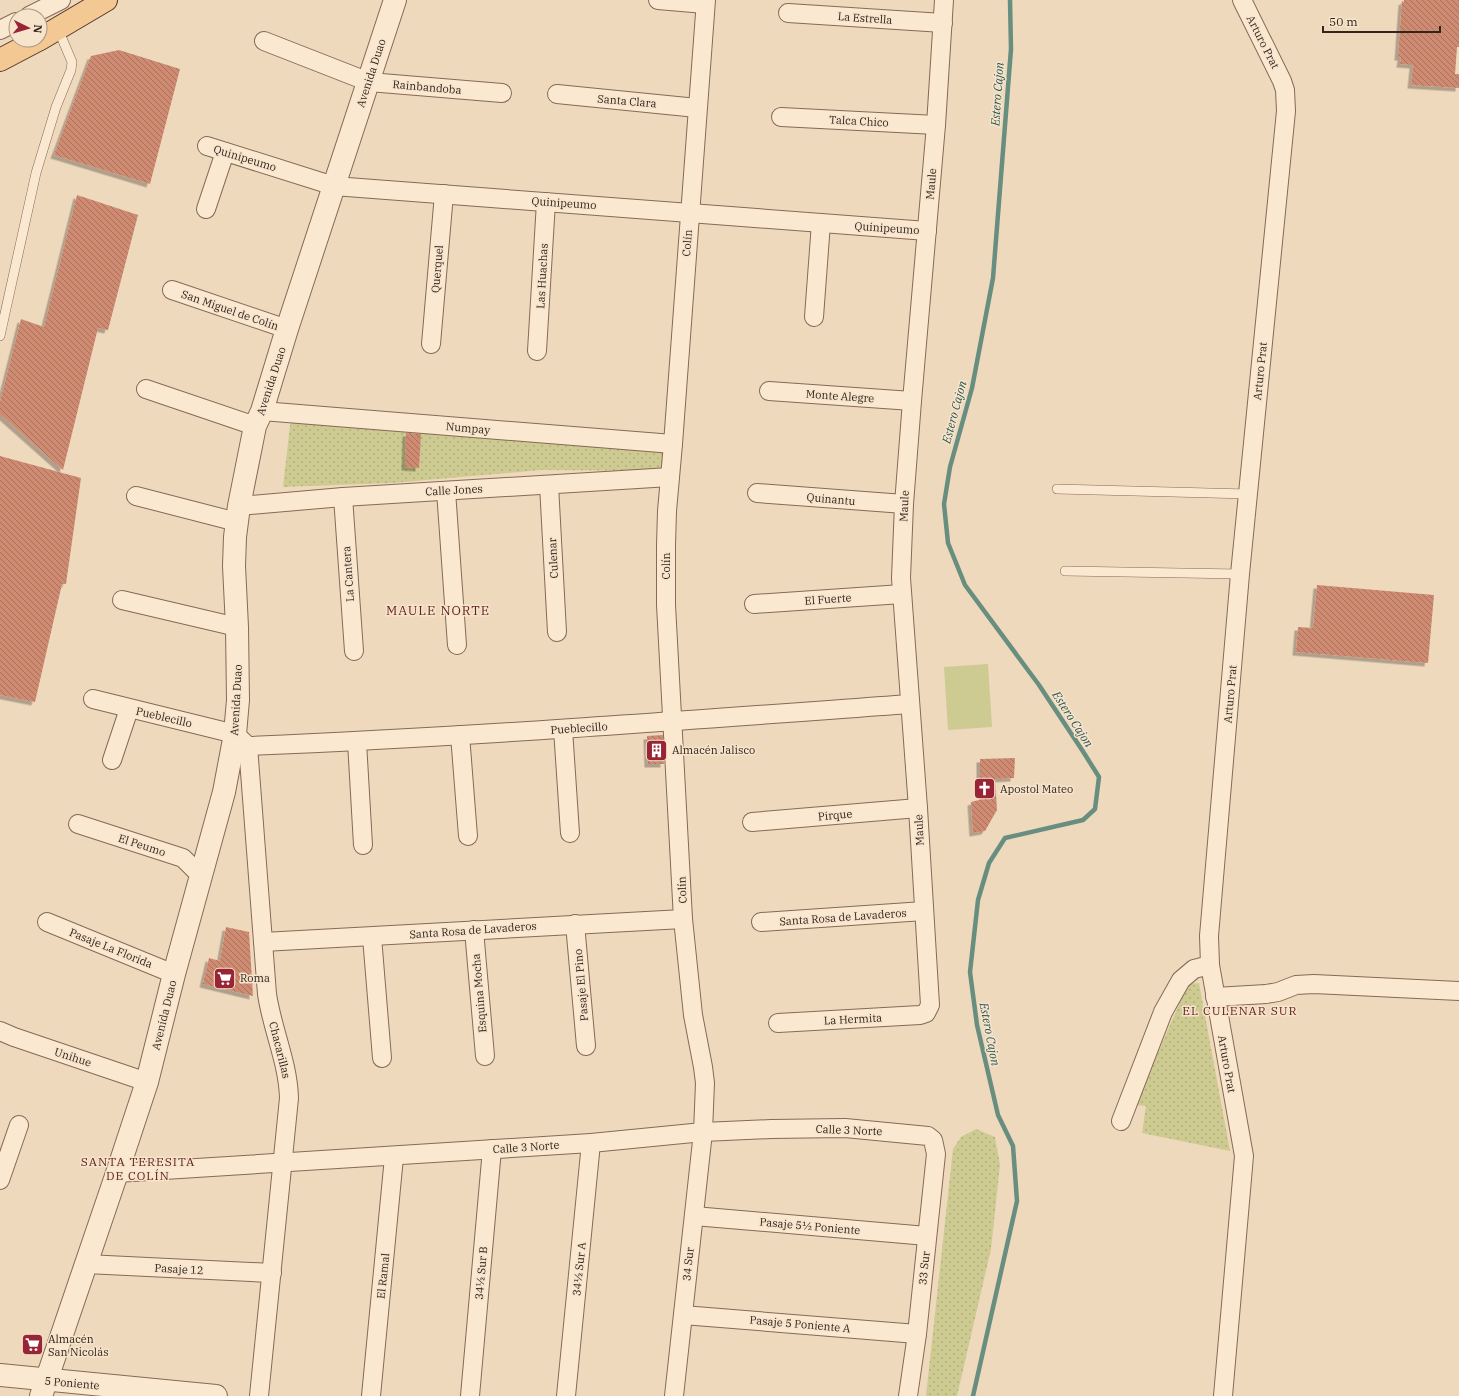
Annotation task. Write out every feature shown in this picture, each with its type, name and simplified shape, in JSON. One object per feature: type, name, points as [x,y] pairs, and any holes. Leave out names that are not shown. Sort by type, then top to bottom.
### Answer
[{"type":"main road","points":[[48,34],[106,0]]},
{"type":"main road","points":[[81,16],[115,0]]},
{"type":"main road","points":[[0,60],[22,48]]},
{"type":"street","points":[[45,8],[61,0]]},
{"type":"street","name":"Avenida Duao","points":[[44,1388],[147,1082],[174,974],[224,792],[241,740],[238,700],[234,566],[238,514],[259,419],[395,0]]},
{"type":"street","points":[[658,0],[706,2]]},
{"type":"street","name":"Maule","points":[[926,1013],[930,1005],[902,578],[904,504],[928,231],[944,0]]},
{"type":"street","name":"Arturo Prat","points":[[1223,1396],[1244,1156],[1215,997],[1210,965],[1209,936],[1240,574],[1286,100],[1285,90],[1280,76],[1242,0]]},
{"type":"street","name":"Colín","points":[[703,1132],[705,1076],[692,1015],[683,919],[672,721],[666,575],[667,510],[706,2]]},
{"type":"street","name":"La Estrella","points":[[788,13],[943,22]]},
{"type":"street","name":"Rainbandoba","points":[[264,41],[369,82],[502,93]]},
{"type":"street","name":"Santa Clara","points":[[557,94],[697,108]]},
{"type":"street","name":"Talca Chico","points":[[781,117],[936,125]]},
{"type":"street","name":"Quinipeumo","points":[[207,146],[334,186],[928,231]]},
{"type":"street","points":[[206,209],[225,152]]},
{"type":"street","name":"Querquel","points":[[431,344],[444,194]]},
{"type":"street","name":"Las Huachas","points":[[538,351],[546,202]]},
{"type":"street","points":[[814,317],[821,223]]},
{"type":"street","name":"San Miguel de Colín","points":[[172,290],[287,329]]},
{"type":"street","name":"Numpay","points":[[146,389],[259,419],[673,444]]},
{"type":"street","name":"Monte Alegre","points":[[769,391],[912,401]]},
{"type":"street","name":"Calle Jones","points":[[136,496],[238,514],[343,497],[549,485],[670,476]]},
{"type":"street","name":"Culenar","points":[[549,485],[557,632]]},
{"type":"street","points":[[446,491],[457,645]]},
{"type":"street","name":"Quinantu","points":[[757,493],[904,504]]},
{"type":"street","name":"La Cantera","points":[[343,497],[354,651]]},
{"type":"street","name":"El Fuerte","points":[[754,604],[902,594]]},
{"type":"street","points":[[122,600],[237,627]]},
{"type":"street","name":"Pueblecillo","points":[[94,699],[241,740],[357,742],[910,704]]},
{"type":"street","points":[[112,760],[128,709]]},
{"type":"street","points":[[563,729],[570,833]]},
{"type":"street","points":[[460,735],[468,836]]},
{"type":"street","name":"Chacarillas","points":[[241,740],[270,1010],[286,1068],[289,1087],[283,1163],[259,1396]]},
{"type":"street","points":[[357,742],[363,845]]},
{"type":"street","name":"Pirque","points":[[752,822],[918,808]]},
{"type":"street","name":"El Peumo","points":[[78,824],[183,858],[201,876]]},
{"type":"street","name":"Santa Rosa de Lavaderos","points":[[761,922],[924,911]]},
{"type":"street","name":"Santa Rosa de Lavaderos","points":[[263,942],[683,919]]},
{"type":"street","name":"Pasaje La Florida","points":[[47,922],[174,974]]},
{"type":"street","name":"Pasaje El Pino","points":[[576,924],[586,1046]]},
{"type":"street","name":"Esquina Mocha","points":[[474,930],[485,1056]]},
{"type":"street","points":[[372,937],[382,1058]]},
{"type":"street","points":[[1121,1121],[1163,1012],[1170,999],[1181,980],[1194,969],[1210,965]]},
{"type":"street","points":[[1215,997],[1266,994],[1278,992],[1296,985],[1314,984],[1459,991]]},
{"type":"street","name":"La Hermita","points":[[778,1023],[920,1015],[926,1013]]},
{"type":"street","name":"Unihue","points":[[0,1031],[27,1042],[147,1082]]},
{"type":"street","points":[[0,1180],[19,1125]]},
{"type":"street","name":"Calle 3 Norte","points":[[117,1173],[394,1157],[591,1143],[703,1132],[772,1128],[845,1128],[919,1134],[928,1136],[933,1140]]},
{"type":"street","name":"34 Sur","points":[[674,1396],[703,1132]]},
{"type":"street","name":"33 Sur","points":[[908,1396],[917,1334],[936,1154],[933,1140]]},
{"type":"street","name":"34½ Sur A","points":[[566,1396],[591,1143]]},
{"type":"street","name":"34½ Sur B","points":[[470,1396],[492,1149]]},
{"type":"street","name":"El Ramal","points":[[371,1396],[394,1157]]},
{"type":"street","name":"Pasaje 5½ Poniente","points":[[694,1216],[927,1236]]},
{"type":"street","name":"Pasaje 12","points":[[86,1264],[272,1273]]},
{"type":"street","name":"Pasaje 5 Poniente A","points":[[683,1314],[917,1334]]},
{"type":"street","name":"5 Poniente","points":[[0,1375],[44,1388],[216,1396]]},
{"type":"lane","points":[[0,336],[36,173],[56,107],[71,70],[72,62],[48,39]]},
{"type":"lane","points":[[1058,489],[1248,494]]},
{"type":"lane","points":[[1065,572],[1240,574]]},
{"type":"shaded area","points":[[291,417],[664,449],[662,471],[541,470],[392,483],[283,487]]},
{"type":"shaded area","points":[[988,664],[992,727],[948,730],[944,667]]},
{"type":"shaded area","points":[[1199,983],[1230,1151],[1142,1133],[1146,1106],[1135,1105],[1188,984]]},
{"type":"shaded area","points":[[976,1129],[995,1137],[1000,1165],[991,1249],[957,1396],[926,1396],[953,1149],[961,1137]]},
{"type":"building","points":[[1404,0],[1459,0],[1459,47],[1457,47],[1455,74],[1459,74],[1459,88],[1411,85],[1413,65],[1400,64],[1401,57],[1398,57],[1402,1],[1404,2]]},
{"type":"building","points":[[119,50],[180,69],[150,184],[54,155],[91,56]]},
{"type":"building","points":[[77,195],[138,215],[108,330],[98,328],[63,470],[0,414],[0,402],[21,319],[44,327]]},
{"type":"building","points":[[406,433],[421,434],[419,468],[405,467]]},
{"type":"building","points":[[0,456],[81,478],[66,584],[62,584],[35,702],[0,695]]},
{"type":"building","points":[[1317,585],[1434,595],[1428,663],[1296,652],[1298,627],[1313,628]]},
{"type":"building","name":"Almacén Jalisco","points":[[663,735],[664,764],[648,764],[647,736]]},
{"type":"building","name":"Apostol Mateo","points":[[1015,758],[1014,778],[995,779],[997,810],[985,831],[973,833],[971,802],[983,799],[982,779],[980,779],[980,759]]},
{"type":"building","points":[[226,927],[249,932],[253,996],[203,984],[209,958],[220,961]]},
{"type":"waterway","name":"Estero Cajon","points":[[973,1396],[1017,1201],[1013,1146],[998,1115],[977,1025],[970,972],[978,900],[989,863],[1005,838],[1083,820],[1095,809],[1099,777],[1039,685],[965,585],[948,543],[944,504],[950,467],[972,388],[993,278],[1011,49],[1010,0]]},
{"type":"place","name":"Almacén Jalisco","points":[[656,750]]},
{"type":"place","name":"Apostol Mateo","points":[[985,789]]},
{"type":"place","name":"Roma","points":[[225,978]]},
{"type":"place","name":"Almacén San Nicolás","points":[[32,1345]]},
{"type":"district","name":"MAULE NORTE","points":[[438,610]]},
{"type":"district","name":"EL CULENAR SUR","points":[[1240,1010]]},
{"type":"district","name":"SANTA TERESITA DE COLÍN","points":[[138,1168]]}]
